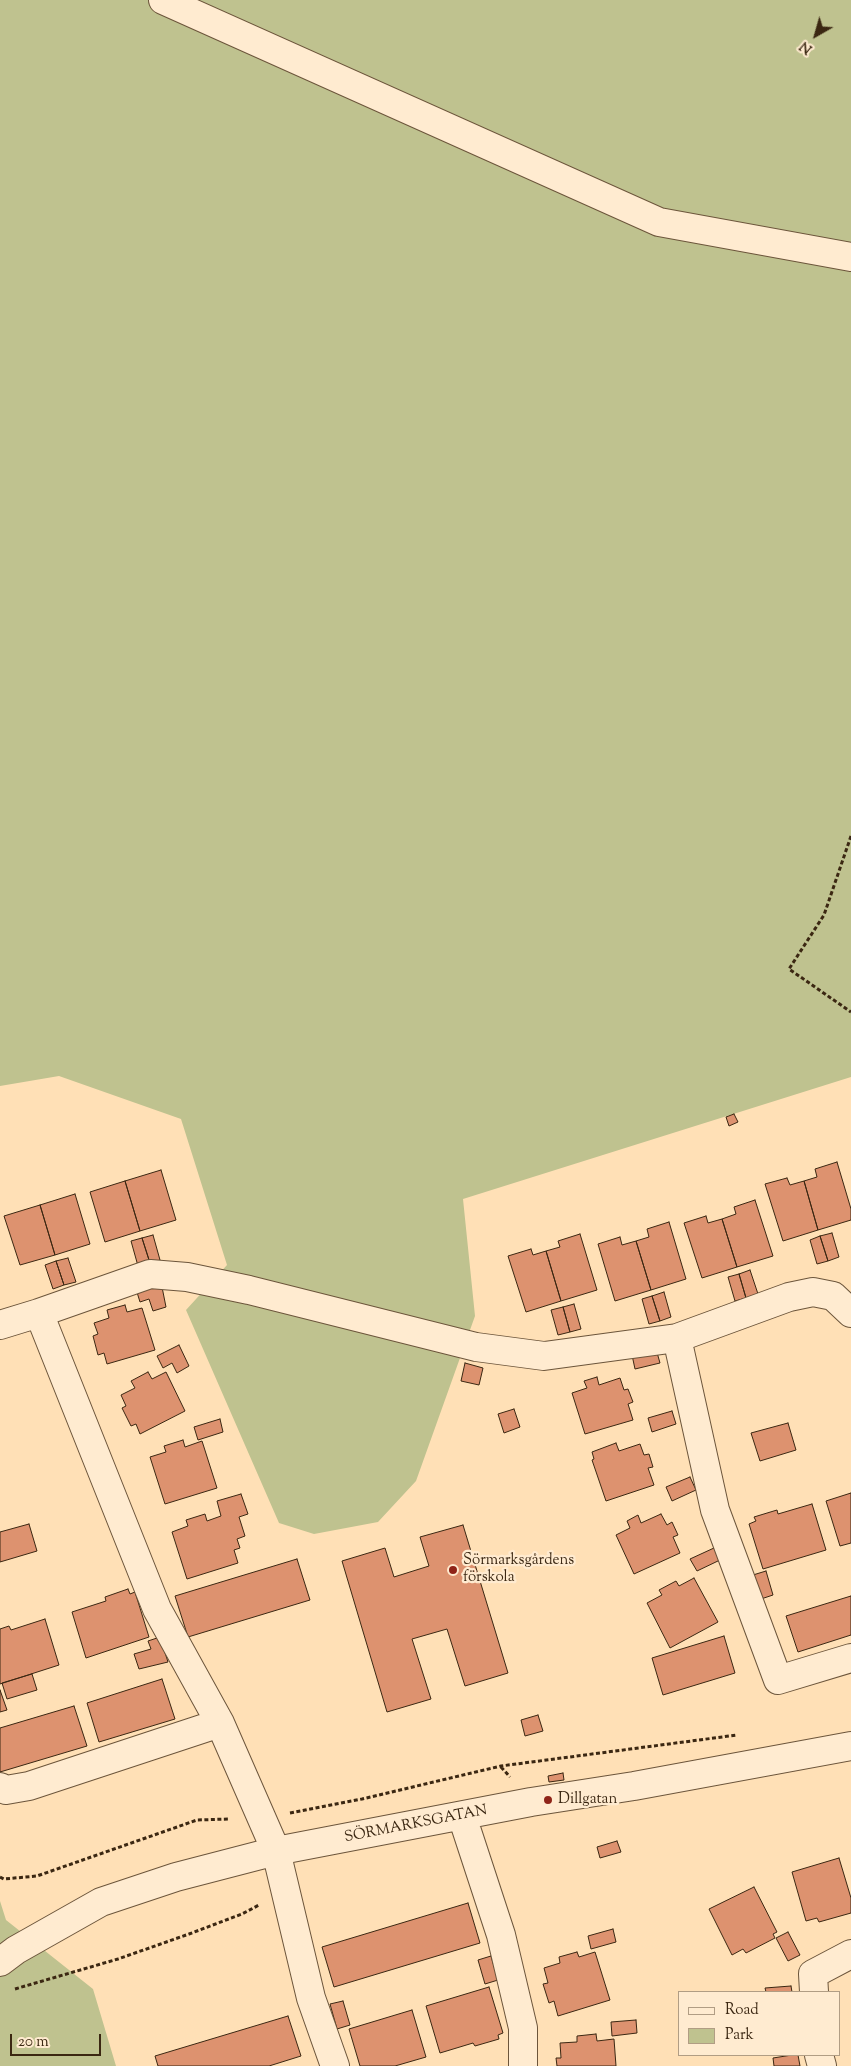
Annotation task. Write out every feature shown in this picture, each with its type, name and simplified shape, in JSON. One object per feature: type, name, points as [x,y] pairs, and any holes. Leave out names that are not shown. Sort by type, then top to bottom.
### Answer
[{"type":"street","points":[[163,0],[659,222],[851,257]]},
{"type":"street","points":[[0,1325],[150,1274],[187,1277],[249,1290],[476,1347],[544,1356],[677,1338],[789,1297],[813,1292],[833,1296],[851,1313]]},
{"type":"street","points":[[39,1313],[157,1609],[220,1723],[276,1852],[311,1998],[335,2066]]},
{"type":"street","points":[[677,1338],[715,1510],[778,1680],[851,1658]]},
{"type":"street","points":[[0,1787],[6,1790],[29,1786],[220,1723]]},
{"type":"street","name":"SÖRMARKSGATAN","points":[[0,1962],[16,1950],[101,1902],[176,1878],[276,1852],[531,1802],[634,1786],[851,1746]]},
{"type":"street","points":[[462,1816],[503,1945],[523,2028],[522,2066]]},
{"type":"street","points":[[814,1991],[813,1974],[851,1954]]},
{"type":"path","points":[[851,836],[824,915],[789,969],[851,1012]]},
{"type":"path","points":[[0,1877],[4,1879],[38,1876],[197,1820],[261,1818],[362,1799],[500,1766],[746,1733]]},
{"type":"green space","points":[[0,0],[851,0],[851,1077],[463,1199],[475,1316],[416,1481],[378,1522],[314,1534],[279,1523],[186,1310],[227,1265],[181,1119],[59,1076],[0,1086]]},
{"type":"green space","points":[[0,1901],[6,1920],[93,1989],[116,2066],[0,2066]]},
{"type":"building","points":[[734,1114],[738,1122],[729,1126],[726,1117]]},
{"type":"building","points":[[837,1162],[851,1209],[851,1220],[818,1230],[804,1181],[817,1177],[815,1169]]},
{"type":"building","points":[[161,1170],[176,1220],[140,1231],[125,1181]]},
{"type":"building","points":[[787,1178],[790,1185],[804,1181],[818,1230],[783,1241],[765,1184]]},
{"type":"building","points":[[125,1181],[140,1231],[105,1242],[90,1192]]},
{"type":"building","points":[[75,1194],[90,1244],[55,1255],[40,1205]]},
{"type":"building","points":[[755,1200],[773,1256],[737,1267],[722,1219],[736,1214],[734,1207]]},
{"type":"building","points":[[40,1205],[55,1255],[20,1265],[4,1216]]},
{"type":"building","points":[[706,1216],[708,1223],[722,1219],[737,1267],[702,1278],[684,1223]]},
{"type":"building","points":[[669,1222],[686,1279],[651,1290],[636,1241],[649,1237],[647,1229]]},
{"type":"building","points":[[832,1233],[839,1257],[828,1261],[820,1236]]},
{"type":"building","points":[[580,1234],[597,1290],[561,1301],[546,1251],[560,1247],[558,1241]]},
{"type":"building","points":[[153,1235],[160,1260],[150,1263],[142,1238]]},
{"type":"building","points":[[820,1236],[828,1261],[817,1264],[810,1240]]},
{"type":"building","points":[[620,1237],[622,1245],[636,1241],[651,1290],[615,1301],[598,1244]]},
{"type":"building","points":[[142,1238],[150,1263],[138,1266],[131,1241]]},
{"type":"building","points":[[531,1249],[533,1255],[546,1251],[561,1301],[526,1312],[508,1256]]},
{"type":"building","points":[[68,1258],[76,1282],[64,1285],[56,1261]]},
{"type":"building","points":[[56,1261],[64,1285],[53,1289],[45,1265]]},
{"type":"building","points":[[750,1270],[758,1294],[746,1298],[739,1274]]},
{"type":"building","points":[[739,1274],[746,1298],[735,1301],[728,1277]]},
{"type":"building","points":[[161,1282],[166,1307],[153,1311],[149,1299],[140,1302],[136,1289]]},
{"type":"building","points":[[664,1292],[671,1317],[660,1321],[652,1296]]},
{"type":"building","points":[[652,1296],[660,1321],[649,1324],[642,1299]]},
{"type":"building","points":[[574,1304],[581,1329],[570,1332],[563,1307]]},
{"type":"building","points":[[125,1305],[127,1312],[142,1308],[155,1350],[107,1364],[104,1353],[98,1355],[93,1336],[98,1334],[94,1323],[109,1318],[107,1310]]},
{"type":"building","points":[[563,1307],[570,1332],[558,1335],[551,1310]]},
{"type":"building","points":[[179,1345],[189,1366],[177,1373],[172,1363],[163,1368],[157,1356]]},
{"type":"building","points":[[656,1349],[660,1363],[635,1369],[632,1355]]},
{"type":"building","points":[[465,1363],[483,1368],[479,1385],[461,1381]]},
{"type":"building","points":[[148,1372],[152,1379],[166,1372],[185,1411],[140,1434],[136,1424],[131,1426],[122,1408],[126,1406],[121,1395],[135,1388],[131,1381]]},
{"type":"building","points":[[597,1377],[599,1385],[620,1378],[624,1390],[628,1389],[633,1402],[628,1404],[633,1420],[585,1434],[572,1393],[587,1388],[584,1381]]},
{"type":"building","points":[[514,1409],[520,1427],[504,1433],[498,1414]]},
{"type":"building","points":[[672,1411],[676,1424],[652,1432],[648,1418]]},
{"type":"building","points":[[220,1419],[223,1432],[198,1440],[194,1427]]},
{"type":"building","points":[[788,1423],[796,1450],[760,1461],[751,1433]]},
{"type":"building","points":[[183,1440],[185,1447],[202,1441],[217,1488],[165,1504],[150,1457],[166,1452],[164,1446]]},
{"type":"building","points":[[616,1443],[619,1451],[640,1444],[644,1455],[649,1454],[653,1467],[648,1468],[654,1485],[606,1501],[592,1460],[594,1459],[592,1452]]},
{"type":"building","points":[[690,1477],[696,1490],[672,1501],[666,1487]]},
{"type":"building","points":[[851,1493],[851,1543],[840,1546],[826,1501]]},
{"type":"building","points":[[241,1494],[248,1514],[239,1517],[245,1536],[237,1539],[240,1548],[234,1550],[238,1563],[187,1579],[172,1532],[188,1526],[186,1520],[205,1514],[207,1521],[221,1516],[217,1501]]},
{"type":"building","points":[[812,1504],[826,1550],[763,1569],[749,1524],[756,1521],[754,1517],[777,1510],[778,1514]]},
{"type":"building","points":[[661,1514],[667,1525],[672,1522],[678,1535],[673,1537],[680,1553],[634,1574],[616,1535],[630,1528],[627,1521],[638,1515],[641,1523]]},
{"type":"building","points":[[29,1524],[37,1551],[0,1562],[0,1532]]},
{"type":"building","points":[[463,1525],[508,1673],[465,1686],[447,1629],[412,1639],[431,1699],[387,1712],[342,1561],[385,1548],[394,1577],[429,1566],[420,1537]]},
{"type":"building","points":[[714,1548],[720,1560],[697,1571],[690,1559]]},
{"type":"building","points":[[297,1559],[310,1600],[188,1637],[175,1596]]},
{"type":"building","points":[[766,1571],[773,1595],[761,1599],[753,1575]]},
{"type":"building","points":[[694,1578],[718,1622],[670,1648],[647,1603],[662,1595],[659,1590],[676,1581],[679,1586]]},
{"type":"building","points":[[128,1589],[130,1594],[135,1592],[149,1637],[86,1658],[72,1612],[106,1601],[105,1597]]},
{"type":"building","points":[[851,1596],[851,1635],[798,1652],[786,1616]]},
{"type":"building","points":[[45,1619],[59,1665],[0,1684],[0,1629],[9,1626],[11,1630]]},
{"type":"building","points":[[724,1636],[735,1673],[663,1695],[652,1658]]},
{"type":"building","points":[[160,1637],[168,1662],[139,1669],[134,1654],[151,1649],[148,1641]]},
{"type":"building","points":[[32,1674],[37,1690],[7,1699],[2,1683]]},
{"type":"building","points":[[162,1679],[175,1719],[99,1742],[87,1703]]},
{"type":"building","points":[[0,1690],[7,1710],[0,1712]]},
{"type":"building","points":[[74,1706],[87,1746],[0,1772],[0,1728]]},
{"type":"building","points":[[538,1715],[543,1731],[525,1736],[521,1720]]},
{"type":"building","points":[[563,1773],[564,1780],[549,1782],[548,1776]]},
{"type":"building","points":[[617,1841],[621,1852],[600,1858],[597,1847]]},
{"type":"building","points":[[839,1858],[851,1898],[851,1913],[819,1922],[817,1918],[806,1921],[792,1872]]},
{"type":"building","points":[[754,1887],[777,1932],[773,1934],[775,1938],[746,1953],[743,1949],[732,1955],[709,1909]]},
{"type":"building","points":[[468,1903],[480,1943],[334,1987],[322,1947]]},
{"type":"building","points":[[613,1929],[616,1942],[591,1949],[588,1936]]},
{"type":"building","points":[[788,1932],[800,1955],[788,1961],[776,1938]]},
{"type":"building","points":[[577,1952],[579,1957],[595,1952],[610,2000],[558,2016],[554,2001],[549,2003],[543,1984],[548,1983],[544,1968],[560,1963],[559,1957]]},
{"type":"building","points":[[491,1956],[498,1980],[485,1984],[478,1960]]},
{"type":"building","points":[[791,1986],[792,1991],[766,1991],[765,1988]]},
{"type":"building","points":[[489,1987],[503,2033],[498,2035],[499,2039],[475,2046],[473,2043],[440,2053],[426,2006]]},
{"type":"building","points":[[343,2001],[350,2025],[337,2029],[330,2004]]},
{"type":"building","points":[[412,2010],[426,2057],[395,2066],[360,2066],[349,2029]]},
{"type":"building","points":[[288,2016],[301,2056],[269,2066],[158,2066],[155,2056]]},
{"type":"building","points":[[636,2020],[637,2033],[612,2036],[611,2022]]},
{"type":"building","points":[[596,2034],[597,2041],[614,2039],[616,2066],[557,2066],[556,2058],[561,2058],[560,2043],[577,2042],[577,2036]]},
{"type":"building","points":[[798,2056],[800,2066],[774,2066],[773,2058]]},
{"type":"place","name":"Sörmarksgårdens förskola","points":[[453,1570]]},
{"type":"place","name":"Dillgatan","points":[[548,1800]]}]
